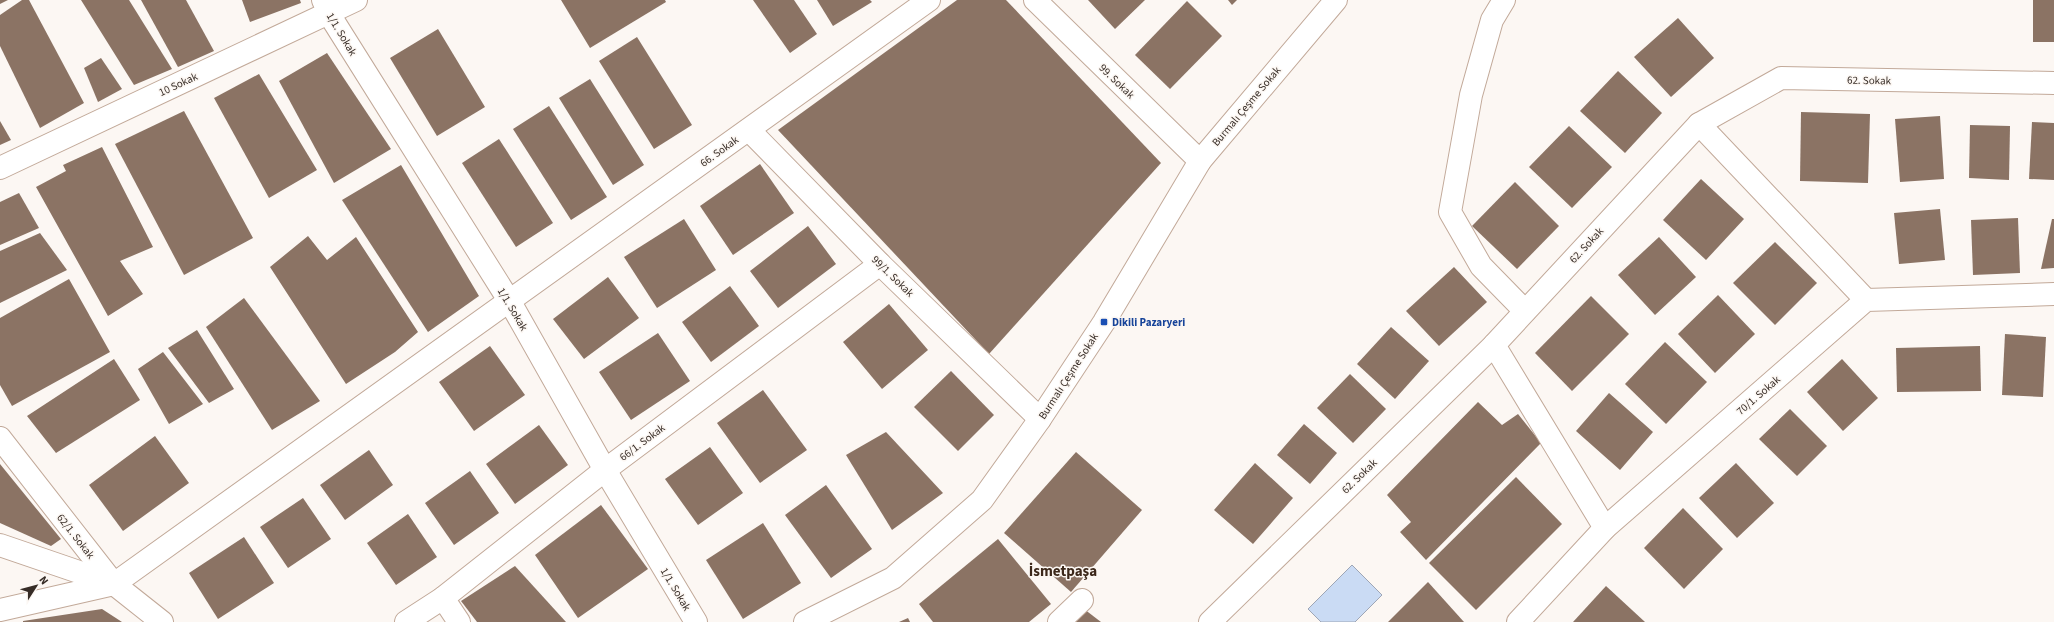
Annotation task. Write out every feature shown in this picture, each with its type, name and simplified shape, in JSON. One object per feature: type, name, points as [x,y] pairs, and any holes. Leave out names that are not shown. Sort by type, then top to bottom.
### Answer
[{"type":"street","name":"10 Sokak","points":[[0,168],[326,7],[356,0]]},
{"type":"street","name":"66. Sokak","points":[[114,584],[510,302],[929,0]]},
{"type":"street","name":"99. Sokak","points":[[1035,0],[1200,161]]},
{"type":"street","name":"Burmalı Çeşme Sokak","points":[[805,622],[893,578],[982,500],[1040,420],[1104,322],[1200,161],[1336,0]]},
{"type":"street","points":[[1504,0],[1492,20],[1471,95],[1450,212],[1481,266],[1525,310]]},
{"type":"street","name":"1/1. Sokak","points":[[326,7],[510,302],[605,470],[696,622]]},
{"type":"street","name":"62. Sokak","points":[[1210,622],[1494,345],[1698,124],[1781,78],[2054,83]]},
{"type":"street","points":[[1698,124],[1866,300],[2054,294]]},
{"type":"street","name":"99/1. Sokak","points":[[749,130],[880,264],[1040,420]]},
{"type":"street","name":"66/1. Sokak","points":[[406,622],[443,598],[605,470],[880,264]]},
{"type":"street","name":"70/1. Sokak","points":[[1518,622],[1605,528],[1866,300]]},
{"type":"street","points":[[1494,345],[1605,528]]},
{"type":"street","name":"62/1. Sokak","points":[[0,438],[114,584],[162,622]]},
{"type":"street","points":[[0,545],[114,584]]},
{"type":"street","points":[[0,610],[114,584]]},
{"type":"street","points":[[443,598],[459,622]]},
{"type":"street","points":[[1059,622],[1082,600]]},
{"type":"water","points":[[1352,565],[1382,595],[1355,622],[1321,622],[1308,609]]},
{"type":"building","points":[[0,0],[8,0],[0,4]]},
{"type":"building","points":[[22,0],[29,0],[84,103],[40,128],[0,46],[0,15]]},
{"type":"building","points":[[81,0],[129,0],[172,69],[134,85]]},
{"type":"building","points":[[141,0],[186,0],[214,51],[178,67]]},
{"type":"building","points":[[242,0],[300,0],[301,3],[250,22]]},
{"type":"building","points":[[561,0],[665,0],[666,2],[590,48]]},
{"type":"building","points":[[753,0],[794,0],[817,34],[790,53]]},
{"type":"building","points":[[817,0],[870,0],[872,2],[833,26]]},
{"type":"building","points":[[957,0],[1006,0],[1161,163],[989,354],[778,130]]},
{"type":"building","points":[[1088,0],[1145,0],[1115,29]]},
{"type":"building","points":[[1228,0],[1237,0],[1232,5]]},
{"type":"building","points":[[2033,0],[2054,0],[2054,42],[2033,42]]},
{"type":"building","points":[[1187,1],[1222,36],[1170,89],[1135,55]]},
{"type":"building","points":[[1678,18],[1714,58],[1671,97],[1634,57]]},
{"type":"building","points":[[438,29],[485,107],[437,136],[390,58]]},
{"type":"building","points":[[637,37],[692,125],[654,149],[599,61]]},
{"type":"building","points":[[327,53],[391,149],[334,183],[279,81]]},
{"type":"building","points":[[101,58],[122,89],[98,102],[84,68]]},
{"type":"building","points":[[1618,71],[1662,113],[1625,153],[1580,111]]},
{"type":"building","points":[[259,74],[317,170],[269,198],[214,98]]},
{"type":"building","points":[[590,79],[644,165],[613,185],[559,98]]},
{"type":"building","points":[[549,106],[607,197],[571,220],[513,129]]},
{"type":"building","points":[[184,111],[253,238],[184,275],[115,144]]},
{"type":"building","points":[[1801,112],[1870,114],[1868,183],[1800,181]]},
{"type":"building","points":[[1940,116],[1944,179],[1900,182],[1895,119]]},
{"type":"building","points":[[0,121],[11,140],[0,145]]},
{"type":"building","points":[[2032,122],[2054,123],[2054,180],[2029,179]]},
{"type":"building","points":[[1970,125],[2010,126],[2009,180],[1969,178]]},
{"type":"building","points":[[1569,126],[1612,167],[1572,208],[1529,167]]},
{"type":"building","points":[[499,139],[553,223],[516,247],[462,163]]},
{"type":"building","points":[[102,147],[153,247],[120,261],[143,294],[108,316],[36,187],[66,171],[63,165]]},
{"type":"building","points":[[760,164],[794,213],[733,255],[700,206]]},
{"type":"building","points":[[401,165],[479,296],[428,332],[342,200]]},
{"type":"building","points":[[1701,179],[1744,219],[1706,260],[1663,220]]},
{"type":"building","points":[[1515,182],[1559,226],[1517,269],[1472,226]]},
{"type":"building","points":[[19,193],[39,228],[0,245],[0,202]]},
{"type":"building","points":[[1940,209],[1945,260],[1899,264],[1894,213]]},
{"type":"building","points":[[2018,218],[2020,273],[1973,275],[1971,220]]},
{"type":"building","points":[[684,219],[716,270],[657,308],[624,257]]},
{"type":"building","points":[[2052,219],[2054,219],[2054,268],[2041,269]]},
{"type":"building","points":[[808,226],[836,264],[778,308],[750,271]]},
{"type":"building","points":[[40,233],[67,270],[0,303],[0,251]]},
{"type":"building","points":[[308,236],[327,260],[356,237],[418,332],[395,352],[346,384],[270,267]]},
{"type":"building","points":[[1659,237],[1696,277],[1655,315],[1618,275]]},
{"type":"building","points":[[1775,242],[1817,283],[1775,325],[1733,283]]},
{"type":"building","points":[[1454,267],[1487,302],[1439,346],[1406,311]]},
{"type":"building","points":[[608,277],[639,318],[584,359],[553,319]]},
{"type":"building","points":[[69,279],[110,352],[12,406],[0,385],[0,318]]},
{"type":"building","points":[[730,286],[759,326],[711,362],[682,322]]},
{"type":"building","points":[[1718,295],[1755,334],[1715,373],[1678,334]]},
{"type":"building","points":[[1591,296],[1629,334],[1572,391],[1535,353]]},
{"type":"building","points":[[244,298],[320,401],[272,430],[206,327]]},
{"type":"building","points":[[889,304],[928,350],[882,389],[843,342]]},
{"type":"building","points":[[1391,327],[1429,361],[1395,399],[1357,364]]},
{"type":"building","points":[[197,330],[234,389],[209,403],[168,348]]},
{"type":"building","points":[[658,333],[690,381],[631,420],[599,372]]},
{"type":"building","points":[[2005,334],[2046,337],[2043,397],[2002,395]]},
{"type":"building","points":[[1665,342],[1707,382],[1666,424],[1625,384]]},
{"type":"building","points":[[490,346],[525,395],[474,431],[439,382]]},
{"type":"building","points":[[1980,346],[1981,391],[1897,392],[1896,348]]},
{"type":"building","points":[[163,352],[203,404],[169,424],[138,369]]},
{"type":"building","points":[[114,359],[140,400],[56,453],[27,416]]},
{"type":"building","points":[[1842,359],[1878,398],[1843,431],[1807,392]]},
{"type":"building","points":[[951,371],[994,415],[958,451],[914,407]]},
{"type":"building","points":[[1350,374],[1386,409],[1353,443],[1317,408]]},
{"type":"building","points":[[763,390],[807,450],[760,483],[717,423]]},
{"type":"building","points":[[1609,393],[1653,432],[1620,470],[1576,431]]},
{"type":"building","points":[[1478,402],[1502,425],[1518,414],[1541,443],[1426,560],[1400,532],[1411,522],[1387,495]]},
{"type":"building","points":[[1790,409],[1827,446],[1797,476],[1759,439]]},
{"type":"building","points":[[1304,424],[1337,453],[1310,484],[1277,455]]},
{"type":"building","points":[[539,425],[568,465],[515,504],[486,464]]},
{"type":"building","points":[[886,432],[943,493],[892,530],[846,455]]},
{"type":"building","points":[[155,436],[189,483],[123,531],[89,485]]},
{"type":"building","points":[[710,447],[743,493],[698,525],[665,479]]},
{"type":"building","points":[[369,450],[393,485],[345,520],[320,485]]},
{"type":"building","points":[[1076,452],[1142,510],[1071,592],[1004,533]]},
{"type":"building","points":[[1255,463],[1293,498],[1253,544],[1214,510]]},
{"type":"building","points":[[1736,463],[1774,503],[1737,538],[1699,498]]},
{"type":"building","points":[[0,464],[61,539],[51,546],[0,523]]},
{"type":"building","points":[[470,471],[499,513],[454,545],[425,503]]},
{"type":"building","points":[[1516,477],[1562,524],[1476,610],[1429,563]]},
{"type":"building","points":[[826,485],[872,549],[831,578],[785,515]]},
{"type":"building","points":[[303,498],[331,539],[288,568],[260,527]]},
{"type":"building","points":[[601,505],[648,569],[578,618],[535,555]]},
{"type":"building","points":[[1683,508],[1723,549],[1684,589],[1644,548]]},
{"type":"building","points":[[408,514],[437,557],[396,585],[367,543]]},
{"type":"building","points":[[763,523],[801,583],[743,619],[706,560]]},
{"type":"building","points":[[244,537],[274,583],[218,619],[189,573]]},
{"type":"building","points":[[998,539],[1051,604],[1029,622],[933,622],[919,604]]},
{"type":"building","points":[[515,566],[566,622],[477,622],[461,601]]},
{"type":"building","points":[[1428,582],[1464,622],[1388,622]]},
{"type":"building","points":[[1606,586],[1645,622],[1573,622]]},
{"type":"building","points":[[102,609],[122,622],[23,622],[23,621]]},
{"type":"building","points":[[1084,609],[1101,622],[1073,622]]},
{"type":"building","points":[[908,618],[910,622],[899,622]]},
{"type":"place","name":"Dikili Pazaryeri","points":[[1104,322]]},
{"type":"district","name":"İsmetpaşa","points":[[1063,571]]}]
